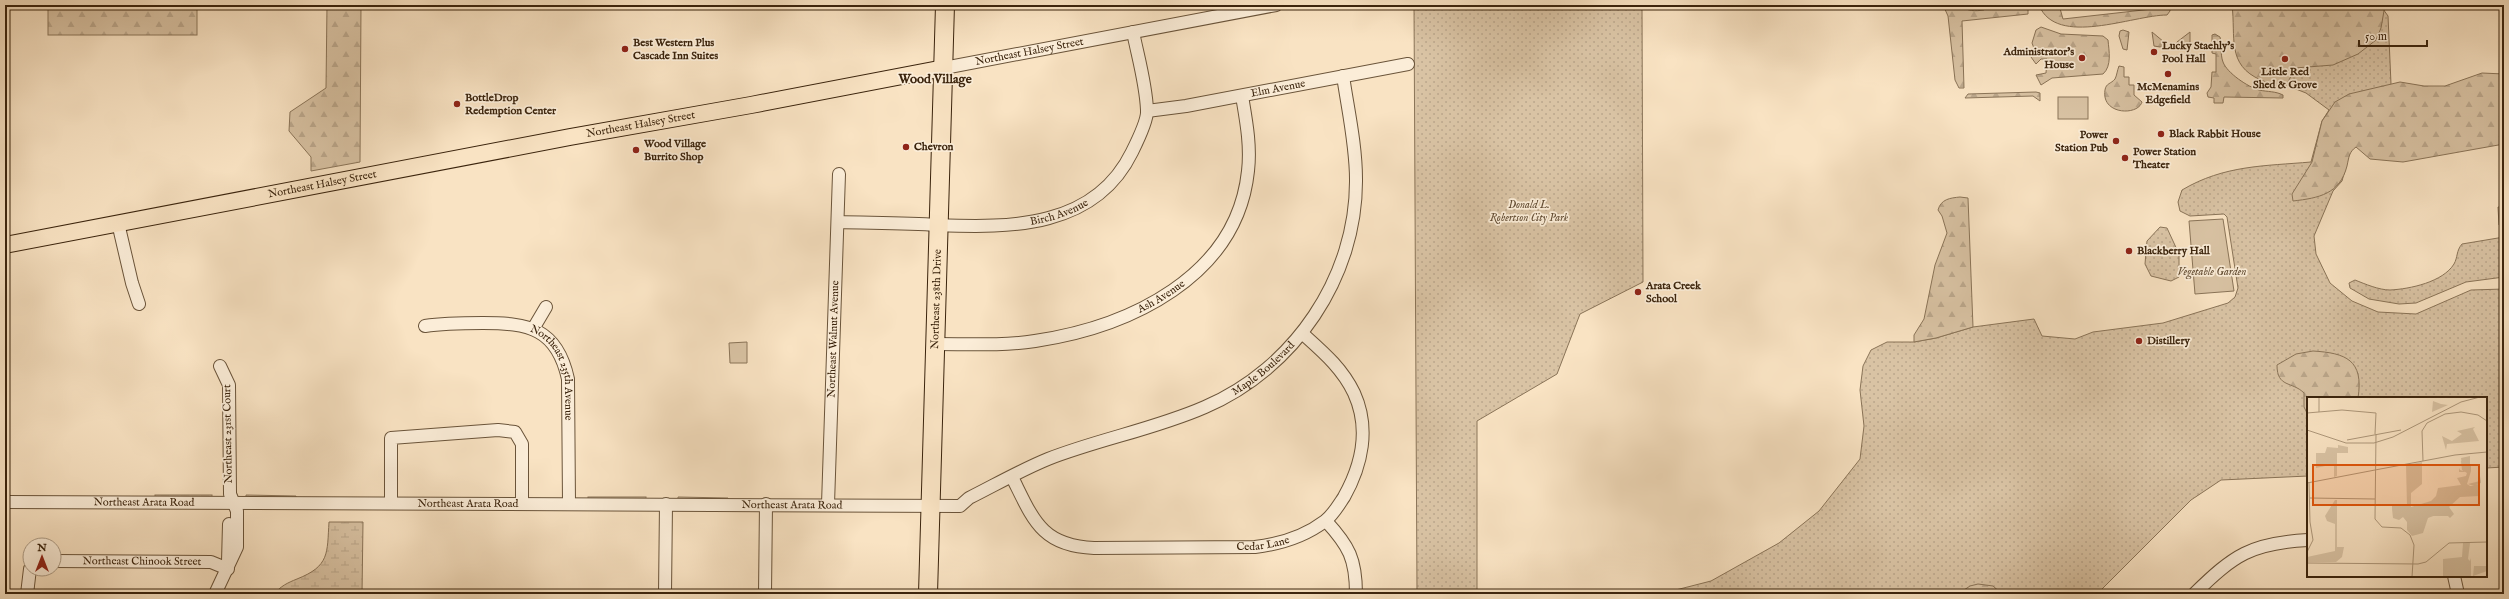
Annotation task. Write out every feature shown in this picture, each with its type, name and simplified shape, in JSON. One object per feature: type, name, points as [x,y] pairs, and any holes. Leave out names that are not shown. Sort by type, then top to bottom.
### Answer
[{"type":"highway","name":"Northeast 238th Drive","points":[[928,594],[939,505],[935,344],[945,5]]},
{"type":"main road","name":"Northeast Halsey Street","points":[[5,245],[944,68]]},
{"type":"street","name":"Northeast Halsey Street","points":[[944,68],[1276,5]]},
{"type":"street","name":"Birch Avenue","points":[[838,222],[988,227],[1012,225],[1048,218],[1087,203],[1106,189],[1124,168],[1135,147],[1147,111],[1133,32]]},
{"type":"street","name":"Elm Avenue","points":[[1147,111],[1242,96],[1408,64]]},
{"type":"street","name":"Maple Boulevard","points":[[939,505],[959,499],[969,498],[1047,460],[1205,407],[1242,387],[1266,370],[1302,334],[1326,299],[1346,248],[1352,223],[1356,179],[1343,76]]},
{"type":"street","name":"Ash Avenue","points":[[935,344],[1017,343],[1086,330],[1139,310],[1171,293],[1189,279],[1201,268],[1226,238],[1242,201],[1249,154],[1242,96]]},
{"type":"street","name":"Northeast Walnut Avenue","points":[[828,504],[839,174]]},
{"type":"street","points":[[118,223],[132,283],[139,304]]},
{"type":"street","points":[[533,328],[546,308]]},
{"type":"street","name":"Northeast 235th Avenue","points":[[425,326],[446,323],[511,323],[533,328],[542,334],[556,350],[566,368],[568,379],[569,503]]},
{"type":"street","name":"Cedar Lane","points":[[1012,477],[1039,527],[1057,541],[1080,548],[1255,547],[1275,545],[1294,539],[1326,521],[1336,510],[1356,473],[1362,448],[1361,416],[1346,378],[1328,356],[1302,334]]},
{"type":"street","name":"Northeast 231st Court","points":[[220,366],[229,385],[232,502],[229,511],[228,569]]},
{"type":"street","points":[[390,503],[390,438],[509,430],[520,438],[522,444],[522,503]]},
{"type":"street","name":"Northeast Arata Road","points":[[5,502],[939,505]]},
{"type":"street","points":[[665,594],[666,504]]},
{"type":"street","points":[[765,594],[766,504]]},
{"type":"street","points":[[1326,521],[1338,534],[1352,556],[1356,576],[1356,594]]},
{"type":"street","points":[[2194,594],[2228,562],[2253,548],[2269,543],[2307,540]]},
{"type":"street","name":"Northeast Chinook Street","points":[[62,561],[211,562],[228,569]]},
{"type":"street","points":[[215,594],[228,569]]},
{"type":"street","points":[[27,594],[28,577]]},
{"type":"street","points":[[2454,577],[2458,594]]},
{"type":"green space","points":[[48,5],[197,5],[197,35],[48,35]]},
{"type":"green space","points":[[327,5],[361,5],[360,162],[311,171],[311,157],[289,131],[290,112],[326,88]]},
{"type":"green space","name":"Donald L. Robertson City Park","points":[[1414,5],[1642,5],[1643,282],[1580,314],[1557,374],[1477,421],[1477,594],[1417,594]]},
{"type":"green space","points":[[1943,5],[1961,5],[1966,9],[1975,11],[1984,10],[1988,5],[2028,5],[2028,14],[1962,21],[1964,88],[1959,88],[1955,80],[1948,16]]},
{"type":"green space","points":[[2039,5],[2059,5],[2063,19],[2170,7],[2170,11],[2167,15],[2152,16],[2097,26],[2078,27],[2061,25],[2048,18]]},
{"type":"green space","points":[[2232,5],[2385,5],[2381,28],[2376,40],[2358,54],[2333,65],[2295,68],[2285,88],[2261,80],[2250,74],[2242,66],[2237,58],[2235,49]]},
{"type":"green space","points":[[2238,5],[2375,5],[2383,9],[2388,16],[2391,84],[2356,146],[2350,151],[2342,181],[2333,191],[2314,236],[2316,254],[2330,283],[2352,301],[2378,312],[2416,314],[2471,290],[2504,289],[2504,467],[2487,468],[2487,397],[2307,397],[2307,476],[2221,480],[2191,500],[2097,594],[1660,594],[1711,581],[1779,543],[1819,511],[1860,459],[1864,426],[1860,390],[1863,366],[1871,350],[1887,342],[1914,342],[1936,338],[1973,327],[2034,319],[2042,336],[2075,339],[2093,332],[2163,323],[2228,303],[2235,297],[2238,288],[2227,217],[2224,214],[2190,216],[2180,211],[2178,202],[2182,190],[2198,182],[2229,171],[2261,166],[2311,162],[2322,121],[2329,110],[2306,93],[2273,80]]},
{"type":"green space","points":[[2041,27],[2061,34],[2103,36],[2108,40],[2109,49],[2109,63],[2106,71],[2103,74],[2052,78],[2041,85],[2036,75],[2046,73],[2047,59],[2041,59],[2036,64],[2031,57],[2035,51],[2032,43],[2036,30]]},
{"type":"green space","points":[[2123,30],[2129,32],[2127,50],[2123,49],[2119,36],[2120,31]]},
{"type":"green space","points":[[2152,32],[2164,42],[2166,48],[2154,46]]},
{"type":"green space","points":[[2190,32],[2190,48],[2176,48],[2177,42]]},
{"type":"green space","points":[[2215,34],[2220,37],[2223,62],[2233,75],[2254,88],[2283,95],[2283,98],[2224,97],[2223,103],[2214,103],[2214,98],[2208,97],[2207,93],[2211,87],[2212,72],[2216,72],[2216,54],[2212,53],[2212,35]]},
{"type":"green space","points":[[2119,66],[2124,67],[2124,77],[2129,77],[2129,85],[2134,85],[2134,95],[2142,102],[2139,107],[2134,110],[2120,111],[2109,104],[2105,98],[2105,90],[2115,79]]},
{"type":"green space","points":[[2482,73],[2504,74],[2504,144],[2403,162],[2370,159],[2356,147],[2350,155],[2344,175],[2334,189],[2320,196],[2293,201],[2292,194],[2312,162],[2322,121],[2335,102],[2349,94],[2400,82],[2424,86],[2445,86]]},
{"type":"green space","points":[[2040,93],[2040,101],[2033,96],[1965,98],[1968,94]]},
{"type":"green space","points":[[2058,97],[2088,97],[2088,119],[2058,119]]},
{"type":"green space","points":[[1960,197],[1968,198],[1973,327],[1936,338],[1914,342],[1914,335],[1924,319],[1935,265],[1947,233],[1942,216],[1938,210],[1939,206],[1944,201]]},
{"type":"green space","points":[[2498,207],[2504,207],[2504,225],[2499,225]]},
{"type":"green space","name":"Vegetable Garden","points":[[2223,219],[2234,291],[2195,294],[2189,221]]},
{"type":"green space","points":[[2160,227],[2167,228],[2179,254],[2179,277],[2171,281],[2151,276],[2145,264],[2147,241]]},
{"type":"green space","points":[[2504,237],[2504,277],[2466,282],[2416,303],[2399,304],[2369,299],[2350,288],[2349,283],[2355,280],[2386,290],[2416,286],[2434,280],[2449,270],[2454,264],[2462,244]]},
{"type":"green space","points":[[747,342],[747,363],[730,363],[729,343]]},
{"type":"green space","points":[[2313,351],[2325,352],[2335,354],[2350,361],[2355,367],[2358,375],[2358,397],[2307,397],[2307,413],[2304,407],[2304,393],[2282,381],[2278,372],[2277,365],[2296,354]]},
{"type":"green space","points":[[155,495],[212,495],[212,497],[155,497]]},
{"type":"green space","points":[[246,495],[296,496],[296,498],[246,498]]},
{"type":"green space","points":[[588,497],[646,497],[646,499],[588,499]]},
{"type":"green space","points":[[678,497],[728,498],[728,500],[678,499]]},
{"type":"green space","points":[[329,522],[363,522],[362,594],[274,594],[284,585],[316,569],[321,563],[327,550]]},
{"type":"green space","points":[[1978,584],[1993,586],[2002,594],[1958,594],[1970,586]]},
{"type":"place","name":"Best Western Plus Cascade Inn Suites","points":[[625,49]]},
{"type":"place","name":"Lucky Staehly's Pool Hall","points":[[2154,52]]},
{"type":"place","name":"Administrator's House","points":[[2082,58]]},
{"type":"place","name":"Little Red Shed & Grove","points":[[2285,59]]},
{"type":"place","name":"McMenamins Edgefield","points":[[2168,74]]},
{"type":"place","name":"BottleDrop Redemption Center","points":[[457,104]]},
{"type":"place","name":"Black Rabbit House","points":[[2161,134]]},
{"type":"place","name":"Power Station Pub","points":[[2116,141]]},
{"type":"place","name":"Chevron","points":[[906,147]]},
{"type":"place","name":"Wood Village Burrito Shop","points":[[636,150]]},
{"type":"place","name":"Power Station Theater","points":[[2125,158]]},
{"type":"place","name":"Blackberry Hall","points":[[2129,251]]},
{"type":"place","name":"Arata Creek School","points":[[1638,292]]},
{"type":"place","name":"Distillery","points":[[2139,341]]},
{"type":"district","name":"Wood Village","points":[[935,79]]}]
